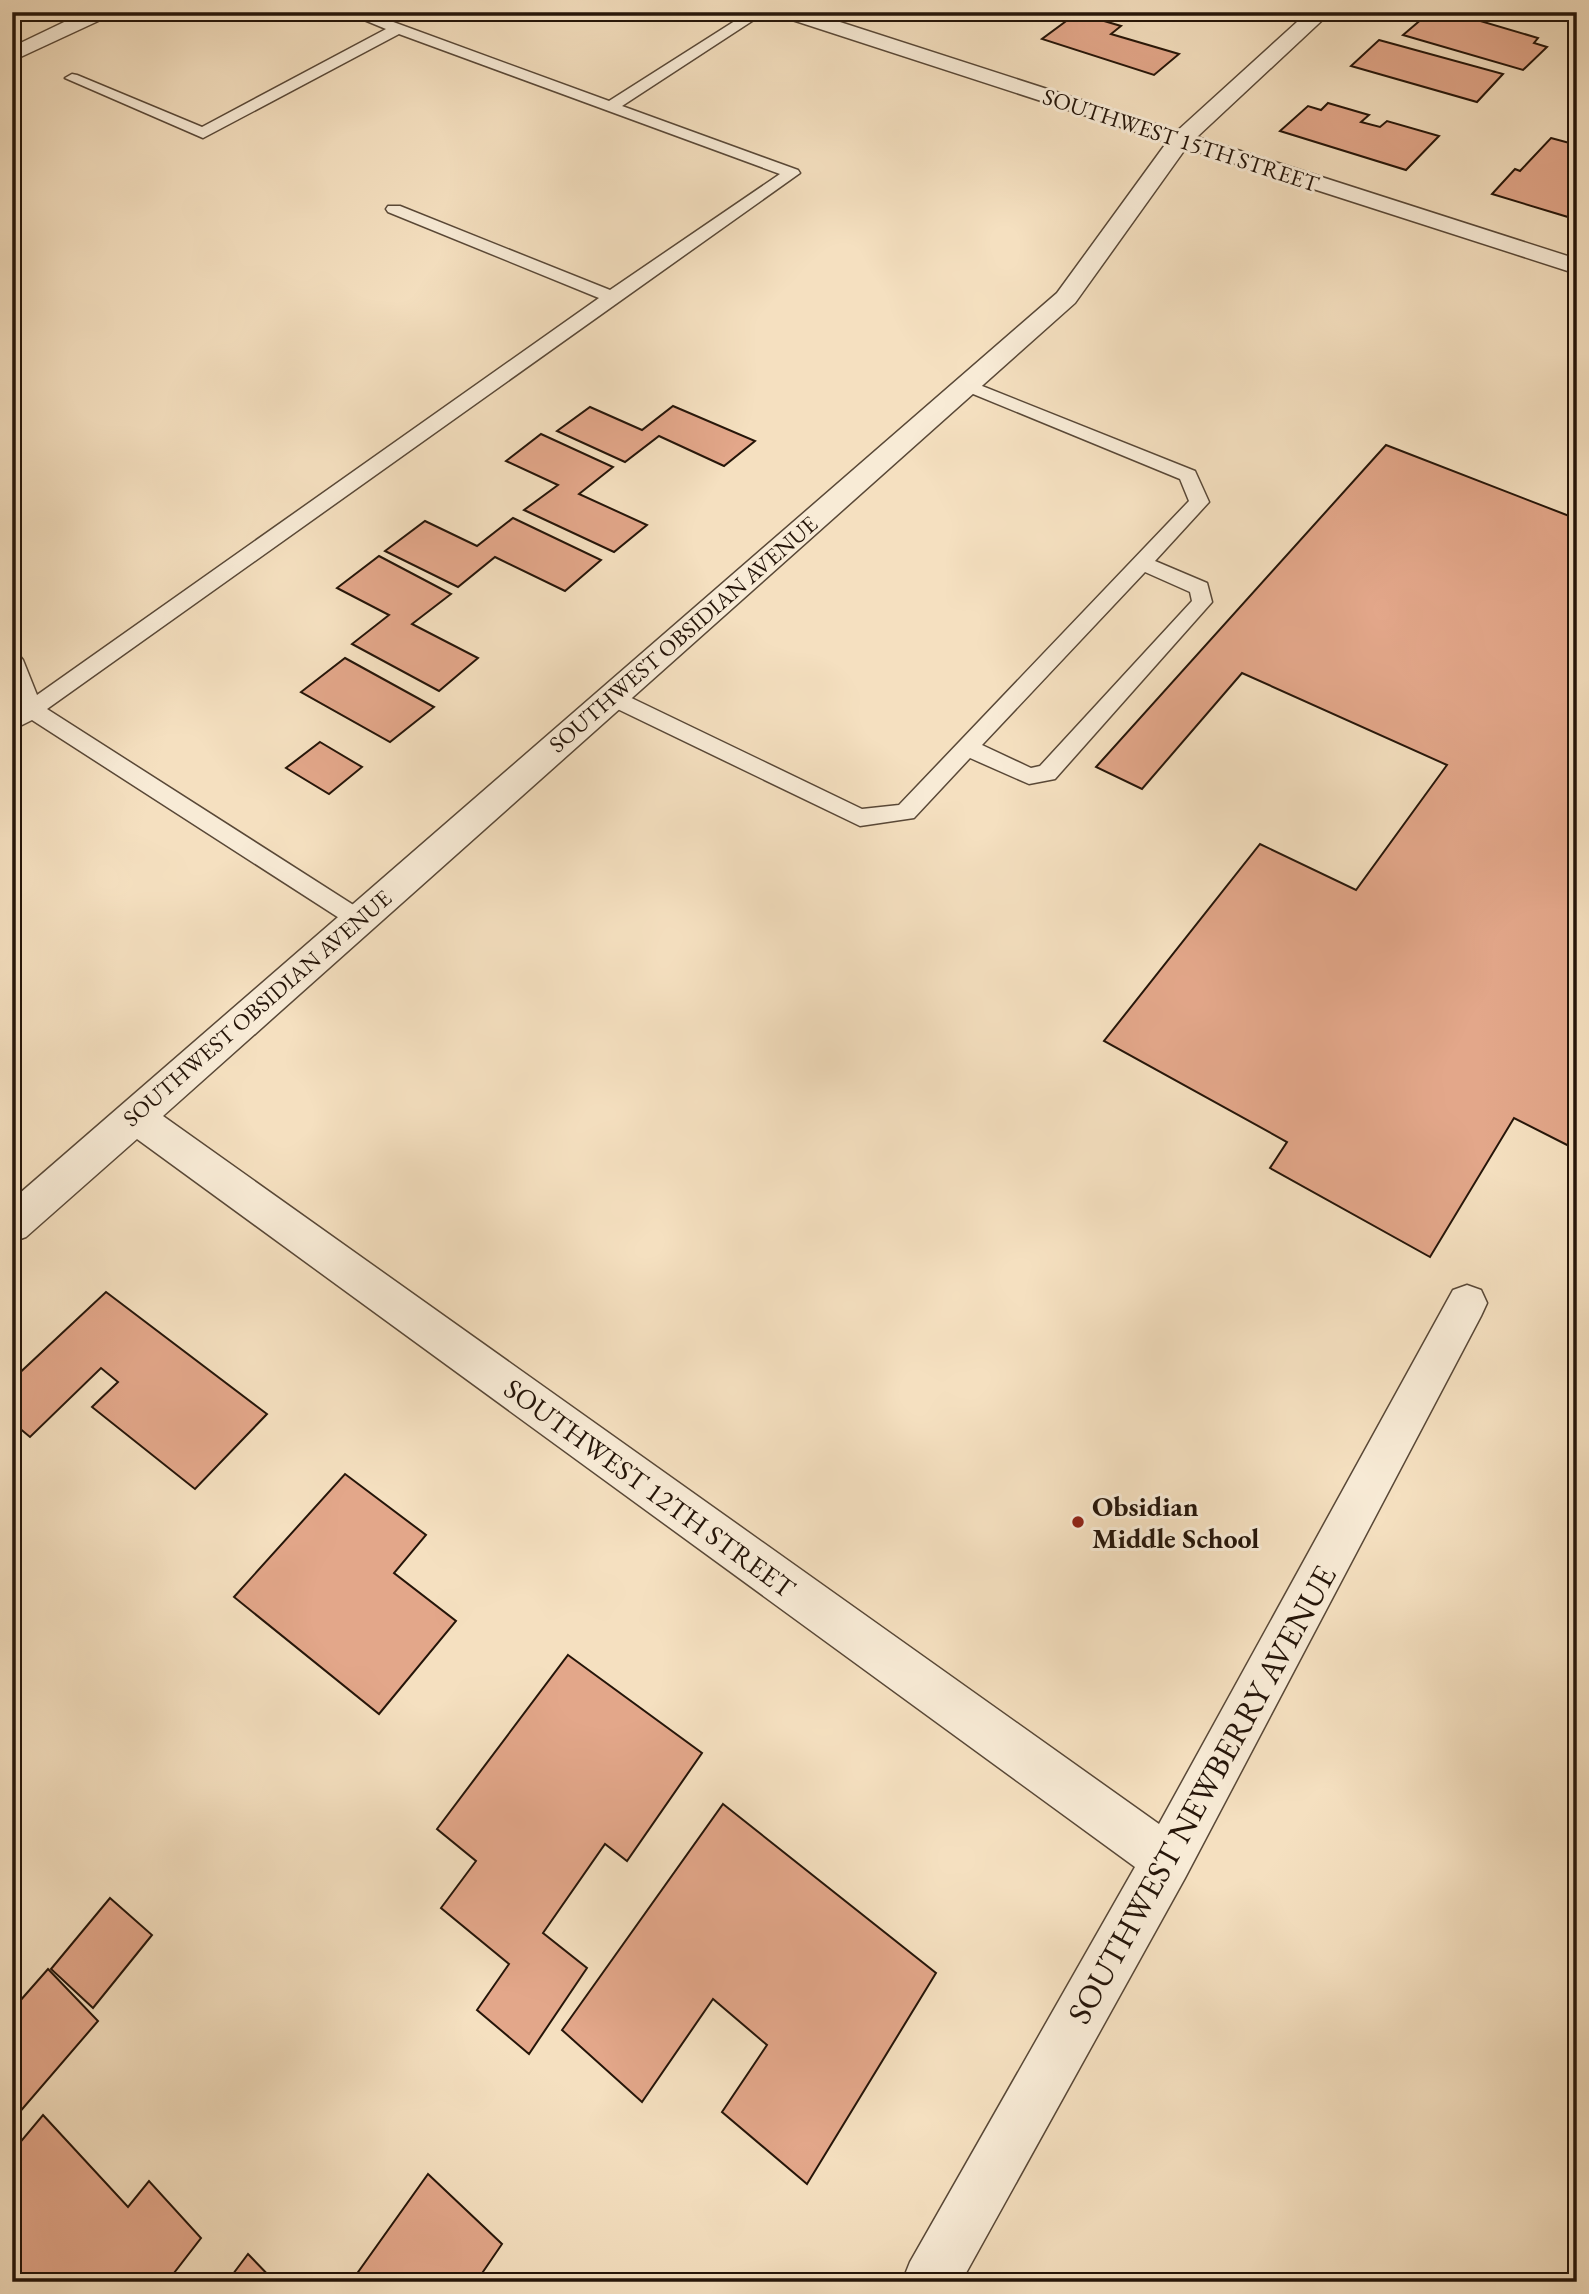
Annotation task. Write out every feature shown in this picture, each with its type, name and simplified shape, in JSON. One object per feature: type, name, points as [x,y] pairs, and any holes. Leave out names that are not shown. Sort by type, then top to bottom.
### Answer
[{"type":"street","points":[[12,55],[102,12]]},
{"type":"street","name":"SOUTHWEST 15TH STREET","points":[[787,12],[1577,267]]},
{"type":"street","name":"SOUTHWEST OBSIDIAN AVENUE","points":[[12,1225],[1066,298],[1180,140],[1321,12]]},
{"type":"street","name":"SOUTHWEST 12TH STREET","points":[[134,1116],[1167,1860]]},
{"type":"street","name":"SOUTHWEST NEWBERRY AVENUE","points":[[930,2282],[1167,1860],[1467,1303]]},
{"type":"lane","points":[[12,723],[612,297],[792,173],[352,12]]},
{"type":"lane","points":[[610,107],[759,12]]},
{"type":"lane","points":[[72,78],[203,133],[397,29]]},
{"type":"lane","points":[[394,209],[612,297]]},
{"type":"lane","points":[[611,697],[860,818],[906,812],[1199,502],[1188,475],[967,385]]},
{"type":"lane","points":[[967,747],[1029,776],[1047,773],[1202,602],[1200,588],[1142,563]]},
{"type":"lane","points":[[12,660],[32,710],[358,919]]},
{"type":"building","points":[[1430,12],[1450,12],[1538,38],[1534,43],[1547,47],[1523,70],[1403,35]]},
{"type":"building","points":[[1077,13],[1121,26],[1111,34],[1179,54],[1154,75],[1042,39]]},
{"type":"building","points":[[1379,40],[1503,74],[1477,102],[1351,66]]},
{"type":"building","points":[[1328,103],[1369,115],[1361,122],[1380,127],[1387,121],[1439,136],[1406,170],[1280,131],[1308,106],[1321,110]]},
{"type":"building","points":[[1551,138],[1577,145],[1577,207],[1568,217],[1492,194],[1515,169],[1520,171]]},
{"type":"building","points":[[673,406],[755,441],[724,466],[659,436],[625,462],[557,431],[590,407],[642,430]]},
{"type":"building","points":[[541,434],[613,467],[579,494],[647,525],[614,552],[524,510],[558,485],[506,461]]},
{"type":"building","points":[[1386,445],[1577,519],[1577,1150],[1514,1118],[1430,1257],[1270,1168],[1287,1142],[1104,1041],[1260,844],[1356,890],[1447,765],[1242,673],[1142,789],[1096,767]]},
{"type":"building","points":[[513,518],[601,560],[565,591],[495,557],[458,587],[385,551],[425,521],[477,546]]},
{"type":"building","points":[[379,556],[451,594],[412,624],[478,658],[439,691],[352,644],[389,615],[337,588]]},
{"type":"building","points":[[345,658],[434,707],[390,742],[301,692]]},
{"type":"building","points":[[320,742],[362,767],[329,794],[286,768]]},
{"type":"building","points":[[106,1292],[267,1414],[195,1489],[92,1407],[118,1382],[101,1368],[30,1437],[12,1422],[12,1380]]},
{"type":"building","points":[[345,1474],[426,1535],[394,1573],[456,1621],[379,1714],[234,1597]]},
{"type":"building","points":[[568,1655],[702,1753],[627,1861],[605,1844],[543,1933],[587,1968],[529,2054],[477,2010],[509,1964],[441,1908],[476,1861],[437,1829]]},
{"type":"building","points":[[723,1804],[936,1973],[807,2184],[722,2112],[767,2045],[713,1999],[642,2102],[562,2030]]},
{"type":"building","points":[[110,1898],[152,1935],[93,2008],[51,1969]]},
{"type":"building","points":[[48,1969],[98,2021],[18,2114],[12,2108],[12,2010]]},
{"type":"building","points":[[43,2115],[128,2207],[149,2181],[201,2238],[167,2282],[12,2282],[12,2152]]},
{"type":"building","points":[[428,2174],[502,2244],[476,2282],[351,2282]]},
{"type":"building","points":[[248,2254],[275,2282],[227,2282]]},
{"type":"place","name":"Obsidian Middle School","points":[[1078,1522]]}]
